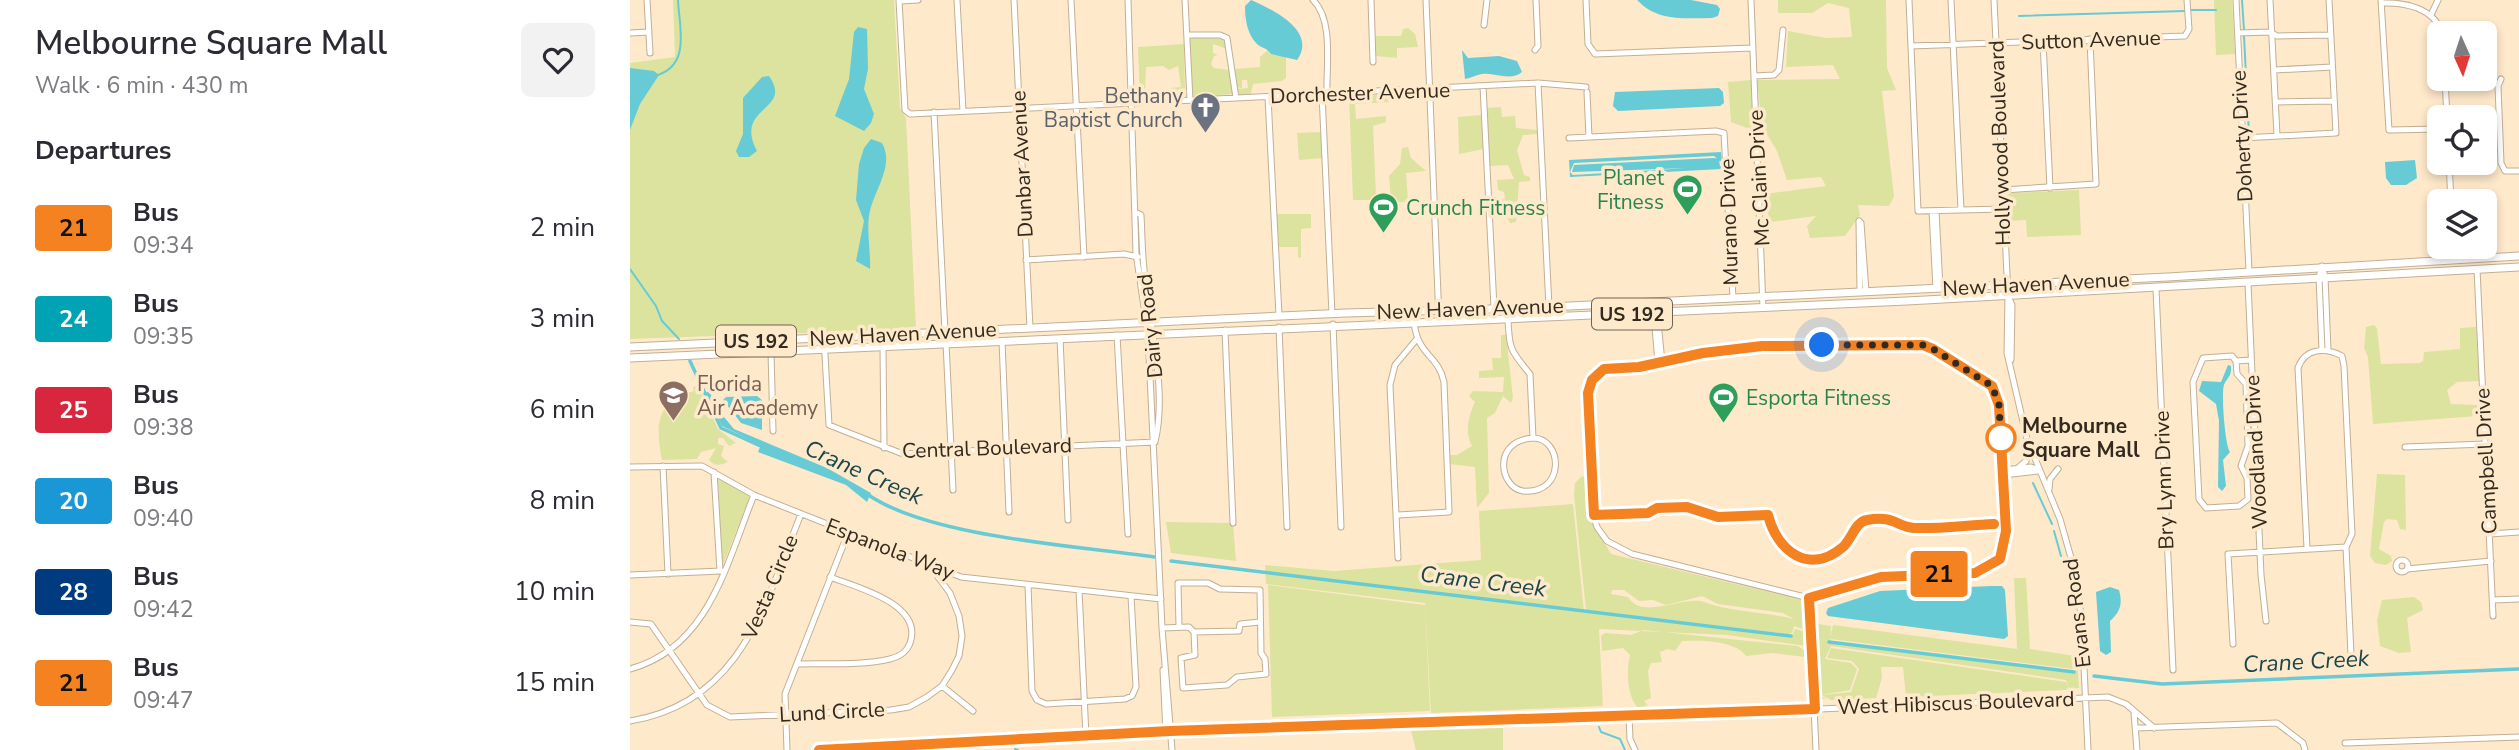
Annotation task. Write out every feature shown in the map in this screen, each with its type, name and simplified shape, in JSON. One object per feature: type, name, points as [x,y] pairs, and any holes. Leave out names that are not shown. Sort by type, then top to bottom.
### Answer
[{"type":"main road","name":"New Haven Avenue","points":[[2497,257],[2519,256]]},
{"type":"main road","name":"New Haven Avenue","points":[[630,346],[1294,315],[1764,297],[2157,278],[2454,259]]},
{"type":"main road","points":[[2438,271],[2454,259]]},
{"type":"main road","points":[[2479,269],[2488,259]]},
{"type":"main road","name":"New Haven Avenue","points":[[630,358],[1333,324],[1851,304],[2519,267]]},
{"type":"main road","points":[[2248,283],[2263,270]]},
{"type":"main road","points":[[2230,284],[2242,279],[2249,271]]},
{"type":"main road","points":[[2156,289],[2168,277]]},
{"type":"main road","points":[[2145,289],[2157,278]]},
{"type":"main road","points":[[1926,300],[1938,288]]},
{"type":"main road","points":[[1861,303],[1879,291]]},
{"type":"main road","points":[[1851,304],[1863,292]]},
{"type":"main road","points":[[1477,319],[1493,308]]},
{"type":"main road","points":[[1508,319],[1516,312],[1528,308]]},
{"type":"main road","points":[[1333,324],[1346,313]]},
{"type":"main road","points":[[1316,325],[1332,314]]},
{"type":"main road","points":[[1279,327],[1294,315]]},
{"type":"main road","points":[[1208,331],[1220,326],[1224,319]]},
{"type":"main road","points":[[1059,338],[1066,330],[1078,326]]},
{"type":"main road","points":[[1014,340],[1030,328]]},
{"type":"main road","points":[[946,343],[951,336],[962,331]]},
{"type":"main road","points":[[931,344],[940,340],[945,332]]},
{"type":"main road","points":[[883,346],[897,334]]},
{"type":"main road","points":[[771,351],[777,344],[791,339]]},
{"type":"main road","points":[[653,357],[701,351],[709,343]]},
{"type":"street","points":[[647,0],[650,53]]},
{"type":"street","points":[[900,0],[918,0]]},
{"type":"street","name":"Dorchester Avenue","points":[[900,0],[907,113],[1538,83],[1587,90],[1589,137]]},
{"type":"street","points":[[957,0],[962,111]]},
{"type":"street","name":"Dunbar Avenue","points":[[1014,0],[1030,328]]},
{"type":"street","points":[[1071,0],[1084,257]]},
{"type":"street","name":"Dairy Road","points":[[1128,0],[1137,213],[1134,216],[1151,334],[1162,628],[1170,750]]},
{"type":"street","points":[[1185,0],[1190,100]]},
{"type":"street","points":[[1313,0],[1323,13],[1325,27],[1332,314]]},
{"type":"street","points":[[1371,0],[1373,62]]},
{"type":"street","points":[[1426,0],[1439,320]]},
{"type":"street","points":[[1484,24],[1487,0]]},
{"type":"street","points":[[1535,50],[1538,46],[1536,0]]},
{"type":"street","points":[[1586,0],[1588,44],[1591,51],[1601,55],[1752,48]]},
{"type":"street","name":"Mc Clain Drive","points":[[1751,0],[1763,308]]},
{"type":"street","points":[[1909,0],[1918,211],[2004,209]]},
{"type":"street","points":[[1951,0],[1961,210]]},
{"type":"street","name":"Hollywood Boulevard","points":[[1994,0],[2007,285]]},
{"type":"street","name":"Sutton Avenue","points":[[1911,46],[2187,34],[2187,0]]},
{"type":"street","name":"Doherty Drive","points":[[2236,0],[2249,271]]},
{"type":"street","points":[[2272,0],[2277,135]]},
{"type":"street","points":[[2242,138],[2336,133],[2329,0]]},
{"type":"street","points":[[2431,15],[2438,0]]},
{"type":"street","points":[[2427,129],[2389,130],[2381,1],[2408,4],[2431,15],[2434,21]]},
{"type":"street","points":[[1754,76],[1773,75],[1779,70],[1783,30]]},
{"type":"street","points":[[630,33],[649,32]]},
{"type":"street","points":[[2238,33],[2331,35]]},
{"type":"street","points":[[1187,36],[1220,35],[1227,38],[1236,98]]},
{"type":"street","points":[[2003,190],[2096,184],[2090,39]]},
{"type":"street","points":[[2043,41],[2050,188]]},
{"type":"street","points":[[2274,70],[2332,67]]},
{"type":"street","points":[[2501,79],[2498,86],[2501,163],[2505,171],[2519,171]]},
{"type":"street","points":[[1538,83],[1549,307]]},
{"type":"street","points":[[1483,86],[1493,308]]},
{"type":"street","points":[[1268,97],[1279,316]]},
{"type":"street","points":[[2276,102],[2334,101]]},
{"type":"street","points":[[934,112],[945,332]]},
{"type":"street","name":"Murano Drive","points":[[1569,138],[1716,131],[1724,133],[1733,298]]},
{"type":"street","points":[[1934,211],[1938,288]]},
{"type":"street","points":[[1859,220],[1861,223],[1863,292],[1859,220]]},
{"type":"street","points":[[1027,260],[1140,257]]},
{"type":"street","points":[[2322,266],[2325,350]]},
{"type":"street","name":"Campbell Drive","points":[[2479,269],[2493,616]]},
{"type":"street","name":"Woodland Drive","points":[[2248,283],[2243,360],[2266,621]]},
{"type":"street","name":"Evans Road","points":[[2007,285],[2007,353],[2011,360],[2018,406],[2030,449],[2067,541],[2077,579],[2088,750]]},
{"type":"street","name":"Bry Lynn Drive","points":[[2156,289],[2173,670]]},
{"type":"street","points":[[1656,302],[1660,317],[1660,362]]},
{"type":"street","points":[[1508,319],[1509,347],[1514,358],[1530,374],[1533,438]]},
{"type":"street","points":[[1398,515],[1450,512],[1444,382],[1441,371],[1416,340],[1414,321]]},
{"type":"street","points":[[1333,324],[1341,527]]},
{"type":"street","points":[[1279,327],[1287,527]]},
{"type":"street","points":[[1225,330],[1233,523]]},
{"type":"street","points":[[1118,335],[1121,444],[1128,534]]},
{"type":"street","name":"Central Boulevard","points":[[824,338],[828,425],[903,454],[1155,442]]},
{"type":"street","points":[[1059,338],[1068,520]]},
{"type":"street","points":[[1398,558],[1390,385],[1395,365],[1416,340]]},
{"type":"street","points":[[1002,341],[1009,512]]},
{"type":"street","points":[[946,343],[953,490]]},
{"type":"street","points":[[1923,345],[1992,386],[1999,405],[2003,472],[2006,542],[1995,564],[1975,573],[1881,577],[1809,598],[1632,554],[1607,541],[1597,527],[1593,505],[1588,393],[1592,380],[1610,368],[1762,346],[1923,345]]},
{"type":"street","points":[[883,346],[884,448]]},
{"type":"street","points":[[2307,548],[2298,368],[2301,358],[2308,352],[2325,350],[2342,356],[2344,366],[2352,534],[2346,547],[2351,654]]},
{"type":"street","points":[[771,351],[773,431]]},
{"type":"street","points":[[2232,356],[2243,360],[2237,374],[2246,384],[2248,446],[2241,466],[2247,478],[2248,499],[2239,506],[2206,508],[2199,499],[2193,382],[2199,363],[2205,358],[2232,356]]},
{"type":"street","points":[[1533,438],[1546,441],[1552,447],[1554,475],[1551,484],[1543,489],[1524,491],[1513,487],[1506,478],[1505,452],[1509,444],[1519,439],[1533,438]]},
{"type":"street","points":[[2404,447],[2485,444]]},
{"type":"street","points":[[2015,469],[2025,462],[2030,449]]},
{"type":"street","name":"Espanola Way","points":[[630,467],[689,464],[714,472],[754,495],[961,577],[1161,599]]},
{"type":"street","points":[[663,466],[668,574]]},
{"type":"street","points":[[2003,472],[2015,469],[2039,470]]},
{"type":"street","points":[[2049,494],[2050,479],[2058,469]]},
{"type":"street","points":[[2003,472],[2039,470]]},
{"type":"street","points":[[714,472],[722,571]]},
{"type":"street","points":[[630,669],[646,665],[670,652],[698,625],[754,495]]},
{"type":"street","name":"Vesta Circle","points":[[630,721],[672,710],[698,695],[721,676],[750,638],[801,514]]},
{"type":"street","points":[[2490,534],[2519,532]]},
{"type":"street","points":[[787,750],[785,694],[848,533]]},
{"type":"street","points":[[2233,644],[2228,554],[2346,547]]},
{"type":"street","points":[[2407,569],[2491,561]]},
{"type":"street","name":"Lund Circle","points":[[630,622],[651,624],[698,695],[718,713],[730,717],[909,707],[942,685],[959,656],[962,636],[959,615],[950,593],[931,567]]},
{"type":"street","points":[[630,575],[722,571]]},
{"type":"street","points":[[797,664],[890,659],[908,648],[912,639],[906,616],[897,605],[831,578]]},
{"type":"street","points":[[1162,628],[1189,627],[1194,632],[1195,655],[1181,658],[1183,688],[1227,685],[1237,677],[1266,674],[1265,659],[1261,653],[1260,590],[1178,583],[1178,627]]},
{"type":"street","points":[[1028,585],[1032,691],[1037,700],[1046,704],[1125,699],[1132,696],[1136,687],[1132,596]]},
{"type":"street","points":[[1080,590],[1086,736]]},
{"type":"street","points":[[1809,598],[1816,750]]},
{"type":"street","points":[[2493,600],[2519,599]]},
{"type":"street","points":[[1194,632],[1239,631],[1240,624],[1260,622]]},
{"type":"street","points":[[942,685],[974,711]]},
{"type":"street","name":"West Hibiscus Boulevard","points":[[820,750],[1168,731],[1629,717],[2085,698],[2117,699],[2154,728]]},
{"type":"street","points":[[2134,713],[2137,750]]},
{"type":"street","points":[[1629,717],[1630,739],[1635,750]]},
{"type":"street","points":[[2136,729],[2277,723],[2304,743],[2305,750]]},
{"type":"street","points":[[2345,743],[2512,734],[2519,737]]},
{"type":"street","points":[[1009,740],[1011,750]]},
{"type":"street","points":[[2365,743],[2365,750]]},
{"type":"green space","points":[[673,0],[894,0],[900,108],[906,118],[916,329],[630,339],[630,63],[675,57]]},
{"type":"green space","points":[[1778,0],[1886,0],[1887,68],[1896,90],[1882,91],[1894,197],[1889,206],[1858,205],[1860,215],[1845,236],[1810,238],[1807,226],[1816,216],[1770,222],[1764,194],[1826,186],[1821,177],[1787,180],[1777,151],[1762,126],[1757,80],[1840,79],[1833,65],[1786,67],[1788,31],[1826,38],[1852,37],[1849,8],[1828,3],[1812,13],[1778,13]]},
{"type":"green space","points":[[2214,0],[2232,0],[2235,54],[2216,55]]},
{"type":"green space","points":[[1408,28],[1415,34],[1418,47],[1397,48],[1397,58],[1376,56],[1375,36],[1401,36],[1403,29]]},
{"type":"green space","points":[[1213,37],[1225,40],[1227,49],[1213,44],[1213,53],[1218,55],[1214,56],[1211,64],[1214,68],[1230,70],[1233,94],[1196,97],[1192,95],[1189,38]]},
{"type":"green space","points":[[1184,44],[1185,97],[1171,96],[1171,88],[1181,87],[1178,66],[1169,70],[1163,66],[1146,67],[1145,90],[1165,89],[1165,97],[1140,99],[1138,47]]},
{"type":"green space","points":[[1268,50],[1271,54],[1286,56],[1286,78],[1282,81],[1253,84],[1251,94],[1239,95],[1237,89],[1248,88],[1247,80],[1242,80],[1242,88],[1237,87],[1235,69],[1260,67],[1260,57]]},
{"type":"green space","points":[[1751,80],[1754,127],[1747,128],[1731,122],[1728,82]]},
{"type":"green space","points":[[1384,95],[1389,102],[1355,104],[1356,119],[1386,116],[1386,122],[1373,126],[1376,196],[1371,200],[1353,200],[1349,96]]},
{"type":"green space","points":[[1501,107],[1502,117],[1515,116],[1516,128],[1538,130],[1537,134],[1523,135],[1517,150],[1524,175],[1530,177],[1530,181],[1519,182],[1516,222],[1510,223],[1505,213],[1492,207],[1493,201],[1505,199],[1504,192],[1498,190],[1497,180],[1514,179],[1508,165],[1490,166],[1485,108]]},
{"type":"green space","points":[[1481,115],[1484,149],[1459,154],[1458,117]]},
{"type":"green space","points":[[1321,132],[1323,158],[1299,160],[1297,133]]},
{"type":"green space","points":[[1408,147],[1411,158],[1426,171],[1406,173],[1408,201],[1430,200],[1412,203],[1391,201],[1389,176],[1400,164],[1402,148]]},
{"type":"green space","points":[[2079,190],[2081,235],[2027,237],[2026,220],[2008,221],[2007,193]]},
{"type":"green space","points":[[1276,214],[1311,214],[1311,228],[1301,229],[1301,258],[1298,257],[1298,247],[1276,247]]},
{"type":"green space","points":[[2374,325],[2377,328],[2381,364],[2419,363],[2423,361],[2424,352],[2460,349],[2460,328],[2476,327],[2479,381],[2457,382],[2447,390],[2451,404],[2478,405],[2477,416],[2373,424],[2368,357],[2364,348],[2366,327]]},
{"type":"green space","points":[[1501,335],[1506,335],[1513,398],[1511,403],[1503,396],[1495,413],[1487,418],[1489,493],[1477,508],[1475,467],[1449,464],[1448,455],[1457,455],[1472,446],[1468,429],[1475,402],[1469,396],[1473,391],[1503,392],[1504,377],[1479,378],[1479,371],[1493,370],[1492,358],[1501,358]]},
{"type":"green space","points":[[698,385],[718,429],[736,443],[729,446],[723,438],[718,438],[718,444],[724,446],[721,456],[728,462],[718,465],[709,460],[716,448],[701,452],[697,459],[662,460],[659,436],[661,416],[672,401],[694,391],[693,387]]},
{"type":"green space","points":[[2377,474],[2405,475],[2406,530],[2400,529],[2397,520],[2387,519],[2384,522],[2379,549],[2391,556],[2392,561],[2386,565],[2375,563],[2370,556]]},
{"type":"green space","points":[[1582,476],[1589,480],[1590,517],[1611,554],[1802,600],[1806,630],[1794,626],[1792,633],[1788,634],[1586,610],[1575,483]],"holes":[[[1612,590],[1624,590],[1639,601],[1653,600],[1666,605],[1702,596],[1718,604],[1783,613],[1794,619],[1696,601],[1653,607],[1643,607],[1628,597],[1611,594]]]},
{"type":"green space","points":[[718,477],[750,496],[721,570]]},
{"type":"green space","points":[[1573,504],[1584,612],[1788,636],[1793,634],[1795,629],[1806,632],[1808,623],[1812,700],[1806,646],[1727,635],[1599,629],[1603,706],[1431,713],[1425,603],[1266,584],[1265,565],[1334,571],[1481,560],[1479,511]]},
{"type":"green space","points":[[1166,522],[1233,523],[1236,561],[1171,553]]},
{"type":"green space","points":[[2014,578],[2026,578],[2030,649],[2075,656],[2073,669],[1830,639],[1833,625],[2017,649]]},
{"type":"green space","points":[[1268,585],[1425,605],[1430,711],[1272,717]]},
{"type":"green space","points":[[2414,597],[2421,602],[2423,610],[2407,618],[2411,652],[2399,653],[2380,646],[2377,620],[2382,600]]},
{"type":"green space","points":[[1812,623],[1831,626],[1830,641],[2073,671],[2077,668],[2077,656],[2079,688],[2070,689],[2066,680],[1831,646],[1825,659],[1851,663],[1857,669],[1850,690],[1820,695],[1826,699],[1816,700]]},
{"type":"green space","points":[[1644,630],[1798,646],[1805,651],[1805,657],[1772,653],[1746,656],[1726,644],[1682,641],[1675,651],[1668,649],[1660,652],[1662,662],[1651,663],[1648,671],[1651,698],[1644,701],[1648,705],[1638,708],[1628,683],[1630,655],[1623,648],[1602,651],[1601,636],[1605,633],[1631,635]]},
{"type":"green space","points":[[1831,648],[2066,682],[2069,687],[2066,690],[1906,697],[1903,667],[1881,667],[1882,678],[1876,698],[1831,700],[1821,695],[1851,692],[1859,669],[1852,661],[1827,658]]},
{"type":"green space","points":[[1503,728],[1503,750],[1416,750],[1411,731]]},
{"type":"water","points":[[1251,0],[1280,15],[1297,31],[1302,40],[1302,49],[1297,60],[1271,54],[1257,44],[1247,26],[1245,6]]},
{"type":"water","points":[[1637,0],[1691,0],[1717,5],[1720,9],[1718,16],[1712,18],[1672,17],[1654,12]]},
{"type":"water","points":[[858,27],[867,29],[868,69],[864,89],[874,114],[864,131],[835,116],[849,79],[854,32]]},
{"type":"water","points":[[1462,50],[1468,58],[1499,56],[1517,61],[1522,72],[1513,76],[1482,74],[1465,79]]},
{"type":"water","points":[[630,68],[654,71],[659,75],[640,104],[630,130]]},
{"type":"water","points":[[769,76],[775,88],[774,96],[752,125],[757,151],[749,157],[739,157],[736,151],[743,134],[743,98],[762,77]]},
{"type":"water","points":[[1719,88],[1723,92],[1724,103],[1720,106],[1618,111],[1613,106],[1615,92]]},
{"type":"water","points":[[871,139],[882,143],[886,159],[869,214],[870,269],[856,261],[864,221],[856,200],[859,164],[864,148]]},
{"type":"water","points":[[1721,152],[1722,163],[1714,156],[1574,163],[1570,172],[1573,175],[1722,166],[1722,169],[1570,177],[1569,160]]},
{"type":"water","points":[[1719,159],[1720,167],[1572,172],[1574,165]]},
{"type":"water","points":[[2415,160],[2417,178],[2406,185],[2391,185],[2386,178],[2385,162]]},
{"type":"water","points":[[2228,365],[2231,366],[2231,372],[2224,385],[2223,398],[2225,430],[2230,452],[2223,460],[2226,486],[2222,491],[2218,487],[2219,421],[2216,404],[2199,391],[2202,381],[2221,382]]},
{"type":"water","points":[[706,392],[710,392],[714,405],[734,429],[827,468],[871,493],[867,502],[846,485],[758,452],[761,445],[722,426]]},
{"type":"water","points":[[757,396],[762,400],[762,430],[741,423],[723,400],[726,397]]},
{"type":"water","points":[[2002,586],[2005,590],[2008,636],[2004,639],[1828,616],[1826,613],[1828,608],[1880,591]]},
{"type":"water","points":[[2110,587],[2119,590],[2121,604],[2110,621],[2111,652],[2106,655],[2100,651],[2096,592]]},
{"type":"waterway","points":[[658,75],[668,70],[679,53],[681,32],[678,0]]},
{"type":"waterway","points":[[2242,0],[2244,30]]},
{"type":"waterway","points":[[2191,10],[2216,10]]},
{"type":"waterway","points":[[2019,16],[2185,11]]},
{"type":"waterway","points":[[2244,36],[2249,134]]},
{"type":"waterway","points":[[2249,140],[2250,162]]},
{"type":"waterway","name":"Crane Creek","points":[[630,269],[656,306],[662,321],[679,339]]},
{"type":"waterway","name":"Crane Creek","points":[[690,361],[721,428],[765,448]]},
{"type":"waterway","points":[[2033,483],[2052,524]]},
{"type":"waterway","name":"Crane Creek","points":[[867,494],[894,509],[965,530],[1046,544],[1154,557]]},
{"type":"waterway","points":[[2054,531],[2061,556]]},
{"type":"waterway","name":"Crane Creek","points":[[1171,561],[1791,636]]},
{"type":"waterway","name":"Crane Creek","points":[[1829,642],[2074,672]]},
{"type":"waterway","name":"Crane Creek","points":[[2094,676],[2162,684],[2519,669]]},
{"type":"waterway","points":[[1599,727],[1601,732],[1620,739],[1625,750]]},
{"type":"bus line","name":"21","points":[[819,750],[1170,731],[1815,709],[1809,598],[1881,577],[1975,573],[1995,564],[2003,553],[2006,523],[1999,405],[1992,386],[1933,349],[1923,345],[1762,346],[1692,355],[1639,367],[1604,369],[1592,380],[1588,393],[1594,515],[1648,513],[1657,508],[1687,507],[1718,517],[1768,515],[1773,534],[1779,543],[1797,556],[1809,559],[1820,559],[1833,554],[1844,546],[1858,524],[1866,520],[1892,519],[1913,528],[1994,524]]},
{"type":"place","name":"Bethany Baptist Church","points":[[1206,135]]},
{"type":"place","name":"Planet Fitness","points":[[1687,217]]},
{"type":"place","name":"Crunch Fitness","points":[[1383,235]]},
{"type":"place","name":"Florida Air Academy","points":[[674,423]]},
{"type":"place","name":"Esporta Fitness","points":[[1723,425]]},
{"type":"place","name":"Melbourne Square Mall","points":[[2001,438]]},
{"type":"route","points":[[1822,345],[1923,345],[1933,349],[1992,386],[1999,405],[2001,441],[2001,438]]}]
